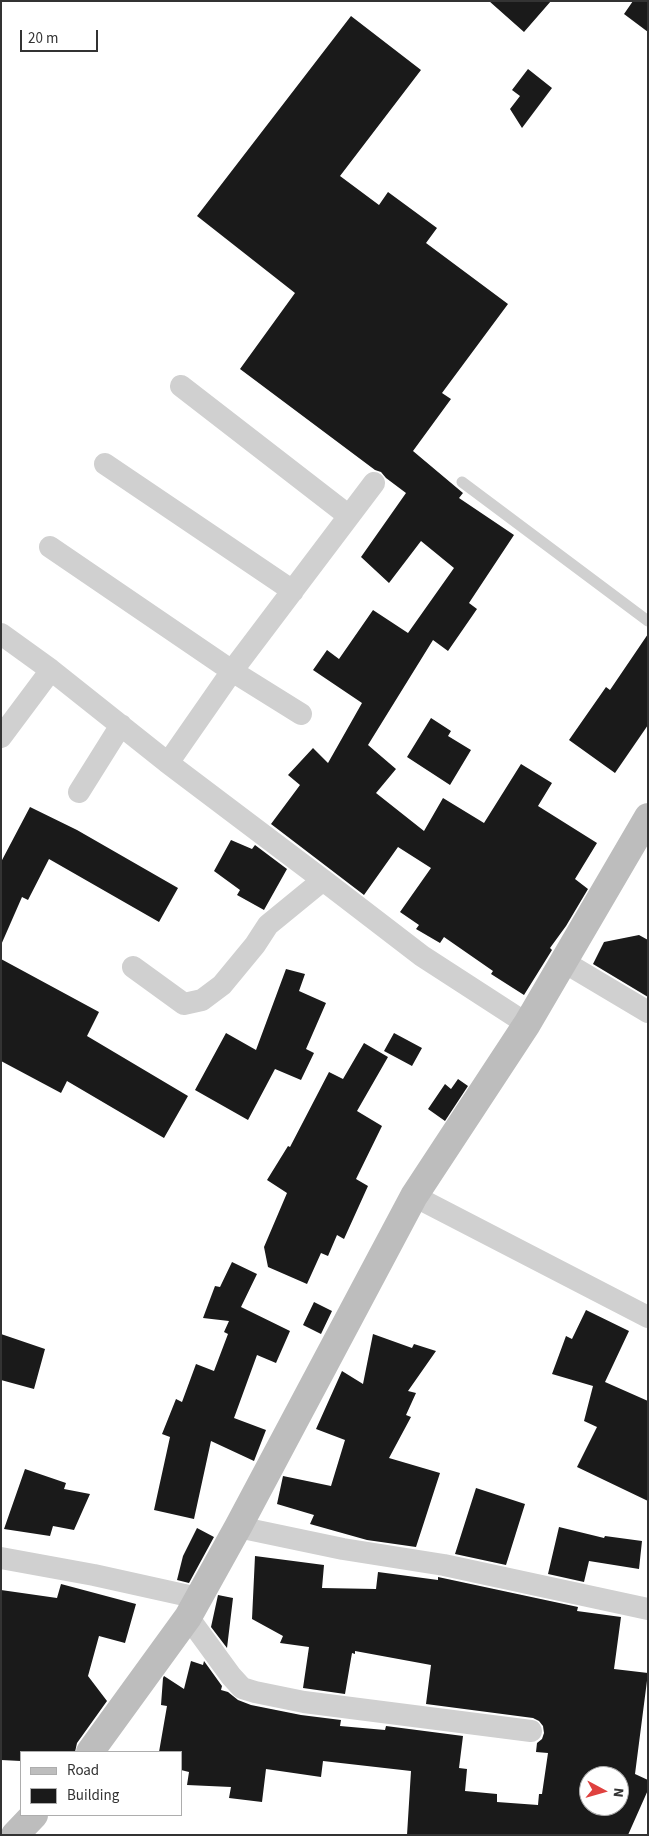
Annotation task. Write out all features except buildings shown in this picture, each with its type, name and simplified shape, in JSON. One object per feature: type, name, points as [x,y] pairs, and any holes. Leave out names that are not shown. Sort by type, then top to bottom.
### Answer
[{"type":"street","points":[[182,386],[349,516]]},
{"type":"street","points":[[106,464],[293,591]]},
{"type":"street","points":[[168,763],[232,671],[374,483]]},
{"type":"street","points":[[50,547],[232,671],[301,714]]},
{"type":"street","points":[[1,634],[51,670],[168,763],[422,956],[527,1024]]},
{"type":"street","points":[[1,737],[51,670]]},
{"type":"street","points":[[79,792],[120,725]]},
{"type":"street","points":[[91,1751],[193,1608],[414,1196],[527,1024],[648,817]]},
{"type":"street","points":[[133,967],[184,1004],[202,1000],[222,985],[255,945],[268,925],[323,880]]},
{"type":"street","points":[[564,962],[648,1012]]},
{"type":"street","points":[[414,1196],[648,1317]]},
{"type":"street","points":[[238,1527],[343,1549],[444,1565],[648,1610]]},
{"type":"street","points":[[1,1558],[94,1575],[193,1608],[231,1676],[242,1688],[304,1702],[532,1731]]},
{"type":"street","points":[[15,1835],[33,1816]]},
{"type":"lane","points":[[462,482],[648,621]]}]
